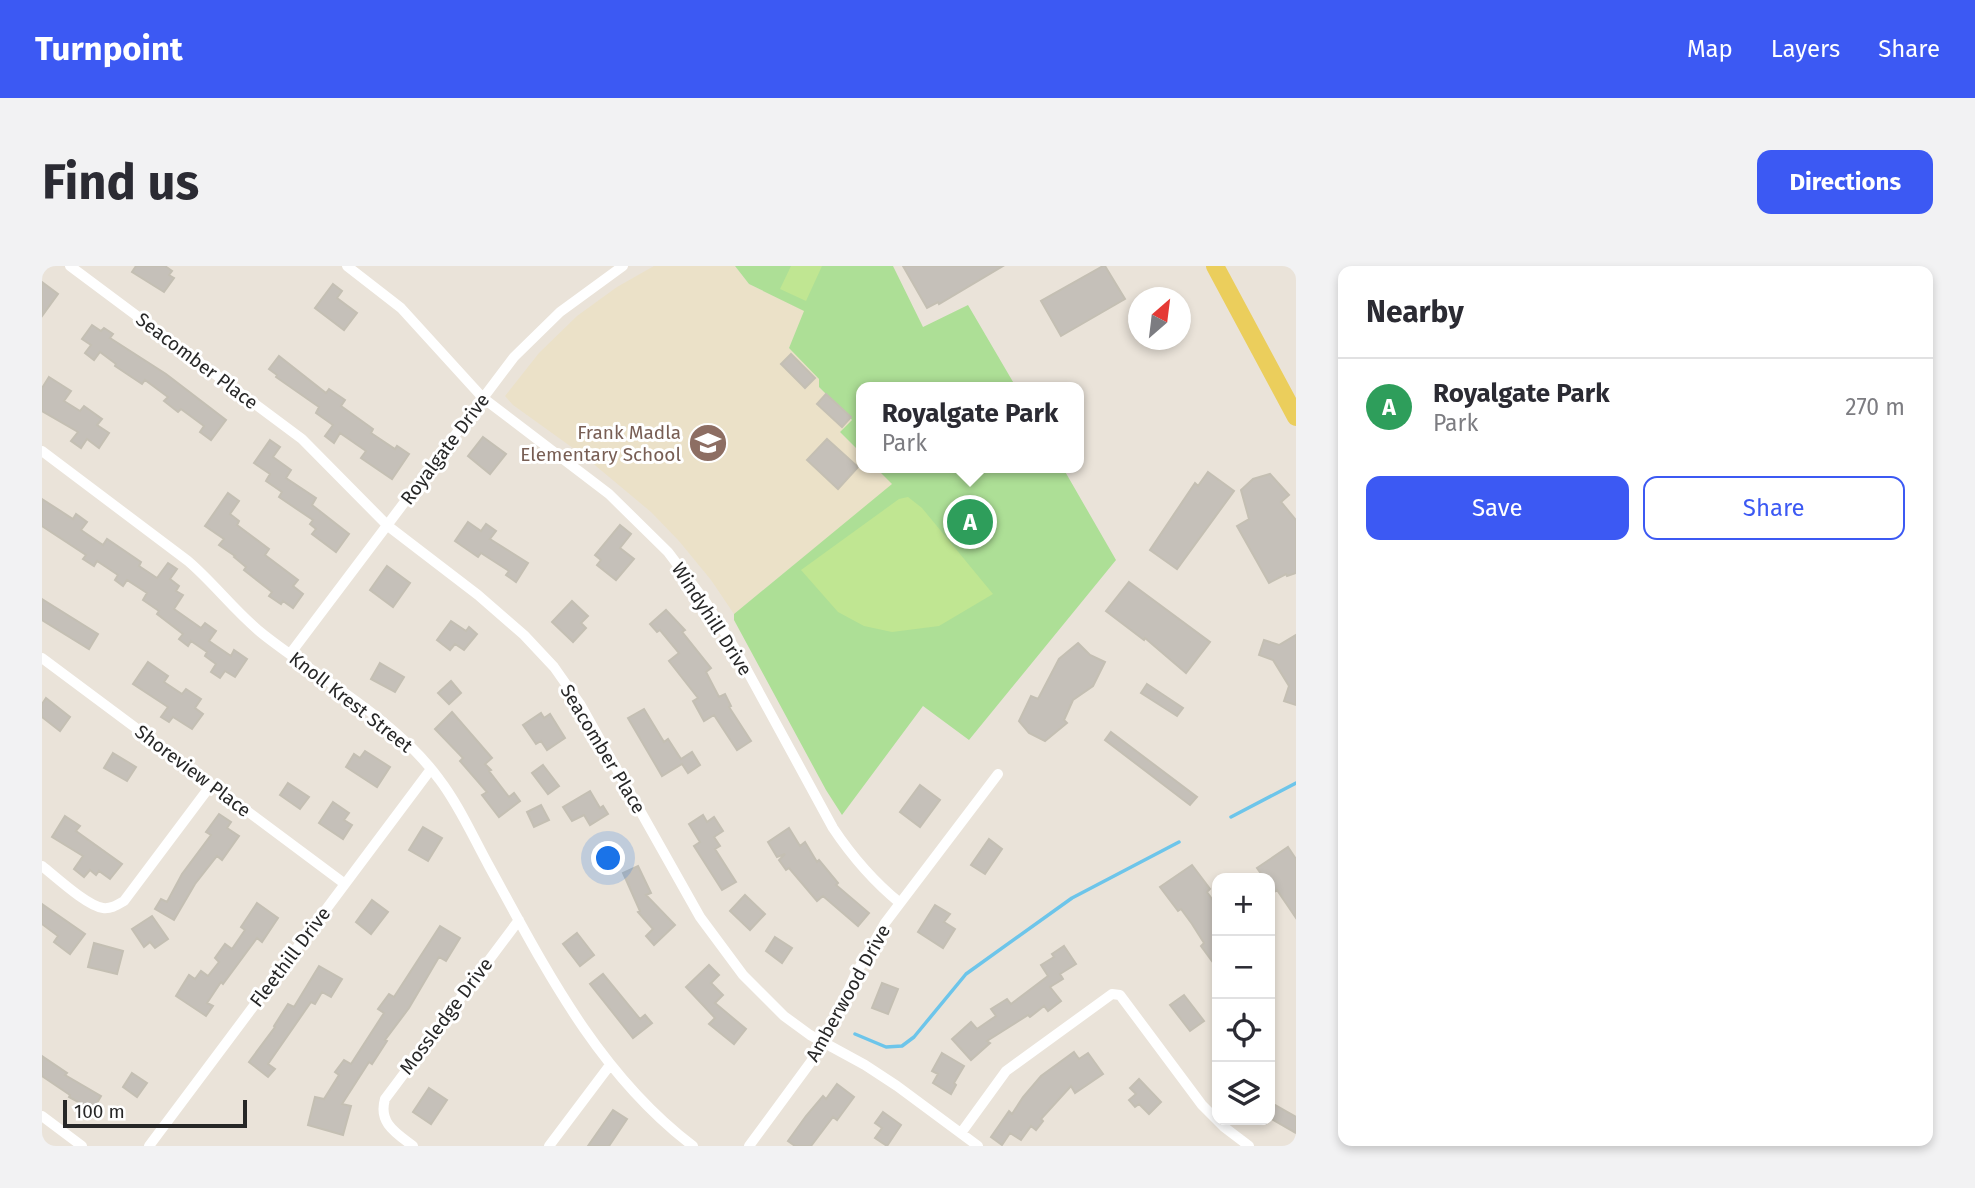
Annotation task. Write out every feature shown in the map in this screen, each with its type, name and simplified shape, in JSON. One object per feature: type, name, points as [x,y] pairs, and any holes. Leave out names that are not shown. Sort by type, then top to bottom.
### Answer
[{"type":"main road","points":[[1215,266],[1296,417]]},
{"type":"street","name":"Seacomber Place","points":[[69,266],[302,439],[388,526],[500,613],[554,667],[580,704],[715,940],[766,999],[784,1016],[824,1044],[876,1072],[978,1146]]},
{"type":"street","name":"Windyhill Drive","points":[[347,266],[401,308],[483,398],[609,494],[668,552],[705,601],[737,652],[833,828],[869,877],[900,903]]},
{"type":"street","name":"Royalgate Drive","points":[[290,654],[529,341],[615,268]]},
{"type":"street","name":"Knoll Krest Street","points":[[42,451],[188,561],[211,580],[262,634],[396,732],[431,769],[446,788],[543,966],[579,1023],[610,1065],[658,1116],[693,1146]]},
{"type":"street","name":"Shoreview Place","points":[[42,658],[345,884]]},
{"type":"street","name":"Fleethill Drive","points":[[149,1146],[431,769]]},
{"type":"street","name":"Amberwood Drive","points":[[749,1146],[824,1044],[869,948],[998,775]]},
{"type":"street","points":[[42,866],[96,906],[110,908],[124,901],[211,785]]},
{"type":"street","name":"Mossledge Drive","points":[[413,1146],[391,1130],[382,1115],[385,1099],[519,920]]},
{"type":"street","points":[[961,1133],[997,1082],[1019,1060],[1112,994],[1120,995],[1202,1105],[1224,1127],[1249,1146]]},
{"type":"street","points":[[550,1146],[610,1065]]},
{"type":"street","points":[[42,1116],[82,1146]]},
{"type":"shaded area","name":"Frank Madla Elementary School","points":[[654,266],[735,266],[749,284],[805,311],[789,348],[819,379],[819,387],[852,421],[840,432],[856,448],[856,473],[881,473],[893,484],[734,614],[711,580],[651,512],[584,456],[513,405],[505,396],[539,353],[577,316],[617,287]]},
{"type":"green space","points":[[735,266],[893,266],[923,327],[968,305],[1013,382],[856,382],[856,448],[840,432],[852,420],[819,387],[819,379],[789,348],[804,311],[749,284]]},
{"type":"green space","points":[[791,266],[822,266],[806,301],[780,289]]},
{"type":"green space","points":[[881,473],[1066,473],[1116,560],[969,740],[923,706],[842,815],[734,620],[734,614],[892,484]]},
{"type":"green space","points":[[908,497],[922,508],[993,594],[939,626],[892,632],[864,626],[838,612],[801,570],[899,499]]},
{"type":"building","points":[[136,266],[165,266],[172,271],[169,275],[174,278],[164,292],[132,272]]},
{"type":"building","points":[[903,266],[1003,266],[939,304],[938,302],[927,308]]},
{"type":"building","points":[[1103,266],[1125,299],[1061,336],[1041,301]]},
{"type":"building","points":[[42,282],[58,294],[42,316]]},
{"type":"building","points":[[333,284],[342,291],[337,298],[357,313],[344,330],[315,308]]},
{"type":"building","points":[[92,325],[113,334],[110,338],[166,374],[226,420],[211,440],[200,432],[204,426],[181,409],[178,412],[164,401],[168,397],[145,380],[142,384],[100,352],[94,360],[85,353],[91,345],[82,339]]},
{"type":"building","points":[[791,354],[815,378],[805,388],[781,364]]},
{"type":"building","points":[[279,356],[326,393],[329,389],[345,400],[341,406],[373,429],[371,433],[395,449],[397,446],[409,454],[392,479],[361,458],[366,451],[340,433],[334,443],[325,436],[333,425],[316,413],[319,407],[276,377],[269,369]]},
{"type":"building","points":[[49,377],[71,391],[64,401],[80,411],[84,406],[102,419],[97,425],[109,433],[99,448],[87,439],[81,448],[71,441],[78,432],[42,411],[42,388]]},
{"type":"building","points":[[826,394],[851,417],[842,427],[817,404]]},
{"type":"building","points":[[483,437],[506,454],[490,474],[468,456]]},
{"type":"building","points":[[827,439],[856,465],[856,469],[838,489],[807,460]]},
{"type":"building","points":[[270,440],[280,447],[273,457],[291,470],[286,478],[316,498],[312,505],[349,534],[336,552],[312,534],[316,529],[310,524],[313,520],[279,497],[282,492],[266,481],[270,474],[254,463]]},
{"type":"building","points":[[1208,472],[1234,491],[1177,569],[1150,550],[1195,483],[1198,486]]},
{"type":"building","points":[[1270,474],[1289,495],[1281,502],[1296,520],[1296,573],[1286,574],[1269,583],[1237,526],[1249,519],[1241,490],[1253,479]]},
{"type":"building","points":[[228,493],[239,501],[230,514],[239,521],[237,525],[269,549],[265,555],[298,580],[293,586],[303,594],[293,608],[269,596],[272,592],[244,570],[246,567],[235,556],[219,545],[224,539],[205,526]]},
{"type":"building","points":[[42,499],[73,519],[76,514],[87,522],[81,530],[103,545],[107,539],[141,562],[139,566],[157,578],[168,563],[177,569],[170,579],[179,586],[176,591],[183,595],[174,609],[201,628],[205,623],[216,631],[209,641],[231,656],[234,650],[247,659],[235,677],[225,671],[220,678],[211,672],[216,664],[205,656],[207,652],[191,641],[188,646],[179,639],[183,634],[143,600],[147,593],[127,580],[123,586],[115,580],[118,575],[97,561],[94,566],[83,559],[86,555],[42,526]]},
{"type":"building","points":[[468,522],[481,531],[486,524],[496,531],[490,539],[528,563],[516,582],[506,575],[509,571],[481,553],[478,557],[455,541]]},
{"type":"building","points":[[620,525],[631,534],[620,548],[634,559],[616,580],[597,565],[601,560],[595,555]]},
{"type":"building","points":[[387,566],[410,583],[393,607],[370,590]]},
{"type":"building","points":[[1129,582],[1210,642],[1186,673],[1145,638],[1144,640],[1106,611]]},
{"type":"building","points":[[42,599],[98,634],[89,649],[42,620]]},
{"type":"building","points":[[572,601],[588,616],[581,623],[586,628],[573,642],[552,622]]},
{"type":"building","points":[[666,610],[685,630],[682,632],[711,668],[706,672],[719,697],[725,694],[731,706],[729,707],[751,741],[737,750],[714,715],[704,721],[693,701],[698,698],[669,661],[679,653],[660,630],[657,632],[650,624]]},
{"type":"building","points":[[451,621],[466,631],[469,627],[477,634],[464,650],[455,644],[450,650],[437,640]]},
{"type":"building","points":[[1296,635],[1296,705],[1284,701],[1289,686],[1273,660],[1259,655],[1264,640],[1279,645]]},
{"type":"building","points":[[1078,643],[1090,655],[1105,662],[1093,686],[1073,700],[1064,720],[1067,723],[1045,741],[1029,733],[1019,721],[1031,696],[1038,699],[1059,659]]},
{"type":"building","points":[[148,662],[168,676],[164,682],[182,694],[186,689],[201,699],[195,708],[203,714],[192,729],[173,717],[169,722],[161,717],[168,707],[133,684]]},
{"type":"building","points":[[380,663],[404,677],[395,692],[371,679]]},
{"type":"building","points":[[451,681],[461,693],[449,704],[438,693]]},
{"type":"building","points":[[1147,684],[1183,708],[1177,716],[1141,693]]},
{"type":"building","points":[[46,698],[70,717],[60,731],[42,717],[42,704]]},
{"type":"building","points":[[644,709],[664,742],[668,739],[681,759],[692,752],[700,765],[688,773],[682,764],[662,776],[628,718]]},
{"type":"building","points":[[452,712],[492,758],[485,764],[491,770],[489,771],[509,797],[514,793],[520,801],[499,817],[482,795],[487,792],[460,761],[463,758],[435,729]]},
{"type":"building","points":[[541,713],[544,718],[550,714],[565,738],[547,750],[541,741],[536,744],[523,725]]},
{"type":"building","points":[[1111,732],[1197,797],[1190,805],[1105,740]]},
{"type":"building","points":[[365,751],[390,767],[377,787],[346,767],[354,754],[360,758]]},
{"type":"building","points":[[113,753],[136,767],[127,781],[104,768]]},
{"type":"building","points":[[543,765],[559,786],[548,794],[532,773]]},
{"type":"building","points":[[288,783],[309,797],[300,809],[280,795]]},
{"type":"building","points":[[920,785],[940,800],[920,827],[900,812]]},
{"type":"building","points":[[590,791],[600,808],[603,806],[608,814],[590,825],[584,815],[572,821],[563,807]]},
{"type":"building","points":[[333,802],[349,813],[344,820],[352,825],[343,839],[319,823]]},
{"type":"building","points":[[541,805],[549,820],[534,827],[527,812]]},
{"type":"building","points":[[219,814],[231,822],[227,828],[239,836],[222,860],[217,856],[195,884],[174,920],[155,909],[161,899],[167,902],[182,874],[211,835],[206,832]]},
{"type":"building","points":[[703,815],[707,822],[714,817],[723,831],[714,837],[720,846],[715,849],[736,882],[722,890],[694,846],[700,842],[689,824]]},
{"type":"building","points":[[65,816],[80,826],[76,831],[122,864],[110,879],[99,871],[96,875],[90,870],[84,877],[74,869],[83,856],[52,837]]},
{"type":"building","points":[[423,827],[442,838],[428,861],[409,850]]},
{"type":"building","points":[[789,828],[800,846],[805,842],[817,862],[819,860],[838,883],[836,885],[869,913],[858,926],[823,896],[817,901],[789,868],[786,870],[779,860],[785,854],[777,857],[768,842]]},
{"type":"building","points":[[989,839],[1002,849],[985,874],[971,865]]},
{"type":"building","points":[[1288,847],[1296,859],[1296,918],[1277,890],[1275,892],[1275,873],[1260,873],[1257,868]]},
{"type":"building","points":[[1192,865],[1210,889],[1207,892],[1212,899],[1212,961],[1201,946],[1204,943],[1192,924],[1160,887]]},
{"type":"building","points":[[638,866],[651,893],[646,895],[675,925],[654,945],[646,936],[653,929],[638,912],[640,911],[623,873]]},
{"type":"building","points":[[745,895],[765,914],[750,930],[730,911]]},
{"type":"building","points":[[372,900],[388,912],[371,934],[356,922]]},
{"type":"building","points":[[257,903],[278,918],[262,942],[257,938],[223,984],[221,982],[207,1003],[213,1006],[206,1016],[176,996],[189,975],[195,979],[201,971],[208,976],[219,962],[215,958],[225,944],[232,949],[245,930],[241,927]]},
{"type":"building","points":[[42,904],[85,934],[70,954],[54,942],[58,936],[42,924]]},
{"type":"building","points":[[935,905],[950,914],[944,922],[955,929],[943,948],[918,932]]},
{"type":"building","points":[[152,916],[168,939],[155,948],[150,942],[144,947],[132,929]]},
{"type":"building","points":[[440,926],[460,938],[446,961],[439,957],[409,1008],[342,1104],[351,1106],[343,1135],[308,1125],[315,1097],[324,1099],[339,1075],[335,1072],[344,1060],[351,1064],[384,1013],[378,1009],[389,994],[394,997]]},
{"type":"building","points":[[577,933],[594,955],[580,966],[563,944]]},
{"type":"building","points":[[775,937],[792,948],[782,963],[766,951]]},
{"type":"building","points":[[94,943],[123,951],[117,974],[88,967]]},
{"type":"building","points":[[1064,946],[1076,964],[1060,974],[1063,979],[1050,987],[1061,1001],[1048,1011],[1044,1006],[987,1041],[990,1043],[971,1060],[952,1039],[971,1022],[977,1029],[996,1016],[991,1009],[1007,999],[1011,1004],[1048,976],[1041,965],[1054,957],[1052,954]]},
{"type":"building","points":[[709,965],[719,975],[711,983],[723,995],[715,1003],[746,1029],[734,1044],[709,1024],[715,1018],[686,987]]},
{"type":"building","points":[[319,966],[342,979],[331,997],[322,992],[315,1004],[311,1002],[268,1064],[275,1069],[268,1077],[249,1062],[288,1004],[294,1007]]},
{"type":"building","points":[[603,974],[640,1019],[645,1015],[652,1023],[633,1038],[590,984]]},
{"type":"building","points":[[882,983],[898,989],[888,1014],[872,1008]]},
{"type":"building","points":[[1184,995],[1204,1021],[1190,1031],[1170,1005]]},
{"type":"building","points":[[1074,1052],[1079,1059],[1088,1053],[1103,1074],[1075,1093],[1071,1086],[1041,1119],[1043,1121],[1036,1130],[1031,1126],[1021,1140],[1010,1133],[1002,1145],[991,1137],[1009,1111],[1012,1114],[1041,1076]]},
{"type":"building","points":[[942,1053],[964,1066],[951,1094],[933,1083],[938,1074],[932,1071]]},
{"type":"building","points":[[42,1056],[67,1073],[65,1075],[101,1096],[93,1110],[69,1097],[70,1095],[42,1076]]},
{"type":"building","points":[[132,1073],[147,1083],[137,1097],[123,1087]]},
{"type":"building","points":[[1139,1079],[1161,1102],[1149,1114],[1139,1104],[1135,1107],[1129,1100],[1136,1094],[1130,1088]]},
{"type":"building","points":[[837,1084],[854,1097],[837,1120],[833,1117],[811,1146],[795,1146],[788,1141],[823,1096],[826,1099]]},
{"type":"building","points":[[429,1088],[447,1100],[431,1124],[413,1112]]},
{"type":"building","points":[[1275,1105],[1296,1117],[1296,1133],[1275,1121]]},
{"type":"building","points":[[613,1110],[627,1119],[609,1146],[588,1146]]},
{"type":"building","points":[[883,1112],[901,1125],[887,1146],[875,1138],[882,1128],[875,1123]]},
{"type":"waterway","points":[[1231,817],[1296,783]]},
{"type":"waterway","points":[[855,1034],[886,1047],[902,1046],[914,1037],[966,974],[1072,898],[1179,842]]},
{"type":"place","name":"Frank Madla Elementary School","points":[[708,443]]},
{"type":"place","name":"Royalgate Park","points":[[970,522]]}]
